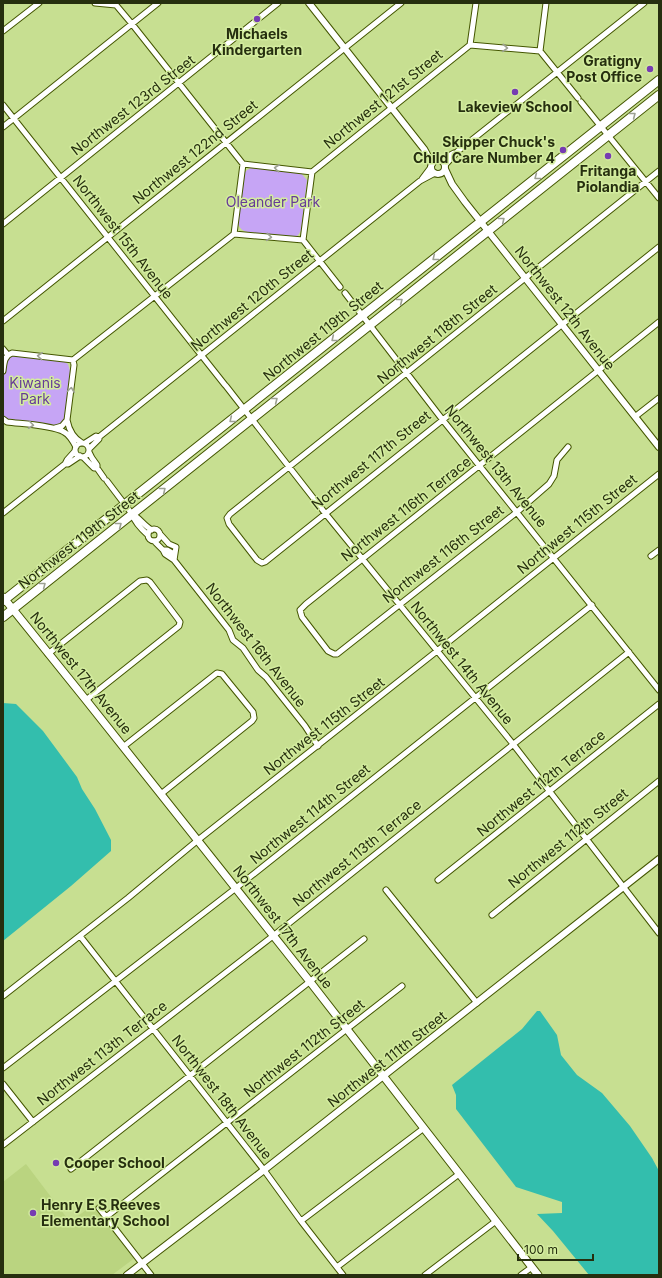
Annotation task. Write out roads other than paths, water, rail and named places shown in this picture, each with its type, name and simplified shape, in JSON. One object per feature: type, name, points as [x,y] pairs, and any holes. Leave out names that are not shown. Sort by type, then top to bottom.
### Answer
[{"type":"highway","name":"Northwest 119th Street","points":[[4,600],[659,80]]},
{"type":"highway","name":"Northwest 119th Street","points":[[3,617],[659,95]]},
{"type":"main road","name":"Northwest 17th Avenue","points":[[4,600],[124,746],[384,1076],[538,1275]]},
{"type":"street","points":[[3,31],[38,3]]},
{"type":"street","points":[[95,3],[116,4],[243,164],[312,172],[303,240],[340,287]]},
{"type":"street","points":[[3,127],[158,3]]},
{"type":"street","name":"Northwest 12th Avenue","points":[[309,3],[659,446]]},
{"type":"street","name":"Northwest 122nd Street","points":[[3,321],[402,3]]},
{"type":"street","points":[[476,3],[470,45],[540,51]]},
{"type":"street","points":[[546,3],[540,51],[659,198]]},
{"type":"street","name":"Northwest 120th Street","points":[[65,464],[87,455],[89,450],[99,440],[99,437],[644,3]]},
{"type":"street","name":"Northwest 123rd Street","points":[[3,224],[279,4]]},
{"type":"street","name":"Northwest 121st Street","points":[[312,172],[470,45]]},
{"type":"street","name":"Northwest 15th Avenue","points":[[3,105],[244,410]]},
{"type":"street","points":[[234,234],[243,164]]},
{"type":"street","name":"Northwest 118th Street","points":[[268,559],[262,563],[257,560],[228,524],[227,518],[230,514],[659,171]]},
{"type":"street","points":[[3,371],[4,360],[12,353],[72,360],[234,234],[303,240]]},
{"type":"street","name":"Northwest 117th Street","points":[[268,559],[659,247]]},
{"type":"street","name":"Northwest 13th Avenue","points":[[344,292],[442,419],[659,690]]},
{"type":"street","name":"Northwest 116th Terrace","points":[[337,654],[328,651],[302,617],[300,610],[362,558],[659,322]]},
{"type":"street","points":[[3,349],[8,355]]},
{"type":"street","points":[[72,360],[74,365],[67,420],[68,427],[76,439],[87,445],[97,468]]},
{"type":"street","points":[[636,416],[659,398]]},
{"type":"street","name":"Northwest 14th Avenue","points":[[244,410],[513,744],[659,933]]},
{"type":"street","points":[[55,428],[62,426],[67,420]]},
{"type":"street","points":[[4,422],[55,428],[63,431],[69,436],[77,454],[94,468],[97,468]]},
{"type":"street","name":"Northwest 120th Street","points":[[3,513],[65,464],[78,444],[96,436],[99,437]]},
{"type":"street","name":"Northwest 116th Street","points":[[337,654],[517,512],[550,484],[554,476],[557,460],[568,447]]},
{"type":"street","name":"Northwest 16th Avenue","points":[[97,468],[132,514],[134,520],[148,535],[149,539],[154,541],[164,550],[165,554],[174,557],[229,630],[234,640],[305,726],[318,746]]},
{"type":"street","name":"Northwest 115th Street","points":[[3,996],[659,474]]},
{"type":"street","name":"Northwest 16th Avenue","points":[[132,514],[138,517],[152,530],[156,530],[169,544],[176,547],[174,557]]},
{"type":"street","points":[[148,535],[152,530]]},
{"type":"street","points":[[154,541],[159,538],[160,534]]},
{"type":"street","points":[[164,550],[169,544]]},
{"type":"street","points":[[651,556],[659,550]]},
{"type":"street","points":[[48,654],[140,581],[147,580],[150,582],[180,622],[176,628],[86,700]]},
{"type":"street","name":"Northwest 114th Street","points":[[3,1068],[236,888],[592,605]]},
{"type":"street","name":"Northwest 113th Terrace","points":[[3,1145],[273,936],[629,652]]},
{"type":"street","points":[[124,746],[214,675],[219,673],[222,674],[253,712],[254,718],[252,721],[161,794]]},
{"type":"street","name":"Northwest 112th Terrace","points":[[438,880],[659,704]]},
{"type":"street","name":"Northwest 112th Street","points":[[492,915],[659,781]]},
{"type":"street","name":"Northwest 111th Street","points":[[127,1275],[264,1170],[659,859]]},
{"type":"street","points":[[386,890],[477,1003]]},
{"type":"street","name":"Northwest 18th Avenue","points":[[80,936],[227,1122],[264,1170],[300,1221],[343,1275]]},
{"type":"street","points":[[71,1169],[311,983],[364,939]]},
{"type":"street","name":"Northwest 112th Street","points":[[106,1217],[402,986]]},
{"type":"street","points":[[3,1084],[33,1122]]},
{"type":"street","points":[[300,1221],[424,1128]]},
{"type":"street","points":[[337,1267],[459,1174]]},
{"type":"street","points":[[99,1208],[151,1275]]},
{"type":"street","points":[[426,1275],[496,1220]]},
{"type":"street","points":[[521,1275],[532,1267]]},
{"type":"water","points":[[3,703],[16,704],[43,731],[77,777],[82,789],[95,809],[111,840],[111,851],[71,886],[3,941]]},
{"type":"water","points":[[537,1011],[540,1011],[557,1035],[561,1055],[577,1075],[602,1093],[630,1126],[659,1171],[659,1275],[589,1275],[537,1214],[562,1213],[562,1202],[516,1187],[456,1109],[456,1095],[452,1085],[522,1029]]},
{"type":"place","name":"Michaels Kindergarten","points":[[257,19]]},
{"type":"place","name":"Gratigny Post Office","points":[[650,69]]},
{"type":"place","name":"Lakeview School","points":[[515,92]]},
{"type":"place","name":"Skipper Chuck's Child Care Number 4","points":[[563,150]]},
{"type":"place","name":"Fritanga Piolandia","points":[[608,156]]},
{"type":"place","name":"Cooper School","points":[[56,1163]]},
{"type":"place","name":"Henry E S Reeves Elementary School","points":[[33,1213]]},
{"type":"park label","name":"Oleander Park","points":[[273,202]]},
{"type":"park label","name":"Kiwanis Park","points":[[35,392]]}]
